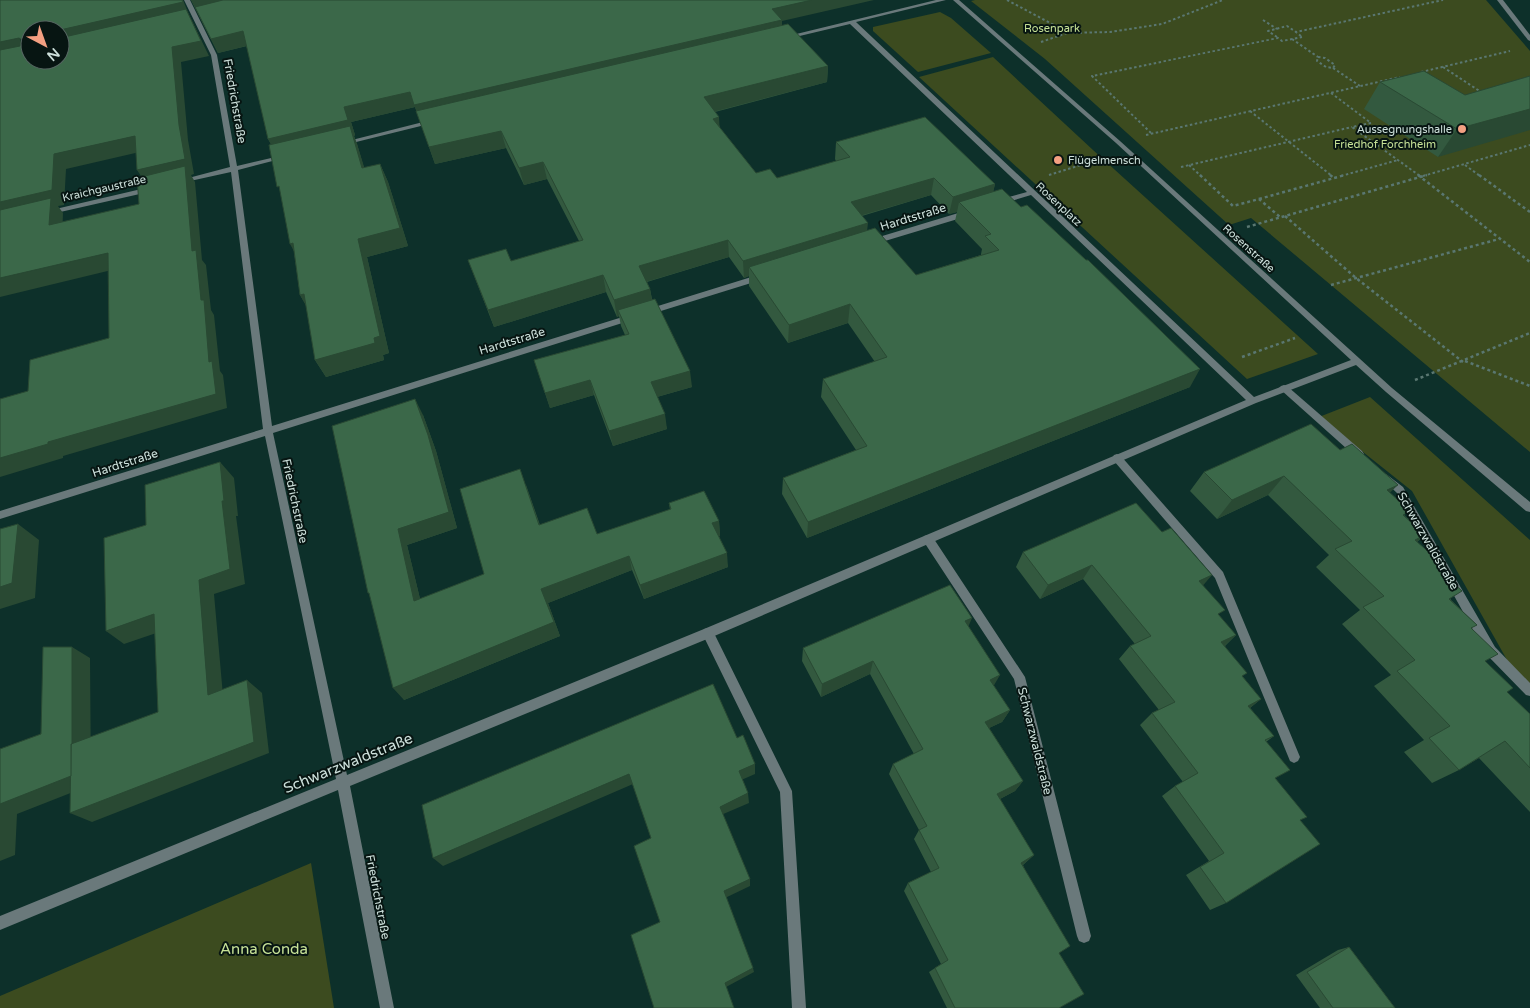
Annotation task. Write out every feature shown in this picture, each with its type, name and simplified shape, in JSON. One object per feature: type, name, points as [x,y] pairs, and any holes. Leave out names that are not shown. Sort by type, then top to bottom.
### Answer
[{"type":"street","name":"Friedrichstraße","points":[[187,0],[214,55],[234,169],[268,430],[343,783],[387,1008]]},
{"type":"street","points":[[777,40],[943,0]]},
{"type":"street","name":"Rosenstraße","points":[[956,0],[1118,142],[1389,390],[1530,508]]},
{"type":"street","points":[[1500,0],[1530,39]]},
{"type":"street","name":"Rosenplatz","points":[[852,22],[1252,401]]},
{"type":"street","points":[[340,144],[445,119]]},
{"type":"street","points":[[172,183],[292,155]]},
{"type":"street","name":"Kraichgaustraße","points":[[38,215],[163,186]]},
{"type":"street","points":[[993,205],[1031,193]]},
{"type":"street","name":"Hardtstraße","points":[[859,246],[974,211]]},
{"type":"street","name":"Hardtstraße","points":[[0,515],[774,273]]},
{"type":"street","name":"Schwarzwaldstraße","points":[[0,923],[708,632],[1252,401],[1357,361]]},
{"type":"street","points":[[1284,388],[1364,458]]},
{"type":"street","points":[[1117,458],[1219,575],[1294,757]]},
{"type":"street","name":"Schwarzwaldstraße","points":[[1378,471],[1400,490],[1490,651],[1530,691]]},
{"type":"street","name":"Schwarzwaldstraße","points":[[928,539],[1019,677],[1084,936]]},
{"type":"street","points":[[708,632],[786,791],[799,1008]]},
{"type":"path","points":[[1007,0],[1068,33],[1110,32],[1162,24],[1223,0]]},
{"type":"path","points":[[1296,32],[1444,0]]},
{"type":"path","points":[[1263,20],[1277,29]]},
{"type":"path","points":[[1287,26],[1302,37],[1282,41],[1268,31],[1277,29],[1287,26]]},
{"type":"path","points":[[1152,133],[1092,76],[1278,38]]},
{"type":"path","points":[[1291,39],[1318,58],[1325,58],[1335,65],[1333,68]]},
{"type":"path","points":[[1415,74],[1518,49]]},
{"type":"path","points":[[1318,58],[1317,61],[1326,67],[1333,68],[1360,86]]},
{"type":"path","points":[[1443,67],[1483,93]]},
{"type":"path","points":[[1152,142],[1145,135],[1406,76]]},
{"type":"path","points":[[1174,161],[1181,167],[1370,123],[1331,93]]},
{"type":"path","points":[[1250,111],[1335,178]]},
{"type":"path","points":[[1352,127],[1420,176],[1530,262]]},
{"type":"path","points":[[1218,235],[1530,145]]},
{"type":"path","points":[[1021,184],[1103,158]]},
{"type":"path","points":[[1189,165],[1233,206],[1398,160]]},
{"type":"path","points":[[1465,164],[1530,212]]},
{"type":"path","points":[[1259,199],[1283,216],[1356,278],[1464,361],[1530,386]]},
{"type":"path","points":[[1330,285],[1500,239]]},
{"type":"path","points":[[1389,390],[1530,333]]},
{"type":"path","points":[[1216,366],[1296,338]]},
{"type":"green space","name":"Friedhof Forchheim","points":[[1486,0],[1530,51],[1530,452],[1251,218],[1229,225],[1045,59],[971,1]]},
{"type":"green space","points":[[940,12],[951,18],[991,53],[918,72],[873,31],[873,27]]},
{"type":"green space","points":[[993,57],[1318,354],[1247,379],[919,77]]},
{"type":"green space","points":[[1370,397],[1530,540],[1530,684],[1511,667],[1412,491],[1319,417]]},
{"type":"green space","name":"Anna Conda","points":[[311,863],[334,1008],[0,1008],[0,996]]},
{"type":"building","points":[[0,0],[182,0],[183,2],[70,28],[70,20],[20,20],[20,39],[0,42]]},
{"type":"building","points":[[223,0],[812,0],[772,9],[782,20],[414,105],[410,92],[344,107],[348,120],[268,139],[243,31],[211,39],[195,7]]},
{"type":"building","points":[[186,9],[201,41],[172,47],[179,125],[185,159],[137,170],[135,136],[54,154],[52,190],[0,202],[0,50],[20,46],[20,70],[70,70],[70,36]]},
{"type":"building","points":[[788,24],[828,66],[704,97],[719,117],[713,119],[756,173],[770,169],[777,178],[850,157],[836,142],[925,117],[995,184],[953,197],[934,178],[851,202],[868,223],[743,261],[728,240],[639,266],[650,289],[614,300],[603,275],[488,310],[468,260],[506,249],[511,261],[583,240],[543,162],[519,168],[501,131],[429,147],[416,111]]},
{"type":"building","points":[[1424,71],[1465,95],[1530,76],[1530,109],[1457,129],[1380,82]]},
{"type":"building","points":[[350,126],[362,168],[380,164],[400,228],[358,239],[380,336],[374,338],[375,343],[315,360],[304,294],[300,295],[293,243],[290,244],[269,145]]},
{"type":"building","points":[[185,166],[192,251],[196,250],[201,300],[204,300],[209,362],[212,361],[216,394],[48,442],[48,444],[0,458],[0,399],[28,391],[30,360],[109,338],[108,253],[0,278],[0,210],[51,198],[49,225],[139,204],[137,178]]},
{"type":"building","points":[[1002,189],[1021,207],[1027,205],[1088,260],[1200,369],[808,522],[783,478],[867,446],[823,379],[887,357],[850,304],[789,325],[749,267],[875,228],[916,275],[999,250],[985,236],[991,234],[959,202]]},
{"type":"building","points":[[655,299],[690,371],[651,382],[665,414],[609,431],[590,380],[545,393],[534,360],[629,334],[618,310]]},
{"type":"building","points":[[415,399],[428,435],[449,512],[398,529],[414,601],[484,574],[460,489],[520,469],[539,525],[587,508],[597,534],[671,509],[669,503],[704,491],[719,521],[712,523],[727,553],[640,585],[629,556],[541,589],[554,622],[393,688],[368,593],[332,426]]},
{"type":"building","points":[[1311,424],[1340,450],[1352,444],[1398,485],[1387,490],[1410,511],[1403,515],[1425,535],[1415,540],[1443,565],[1437,568],[1462,591],[1449,599],[1477,625],[1471,628],[1498,654],[1485,661],[1513,688],[1507,692],[1530,714],[1530,768],[1505,741],[1459,770],[1429,738],[1450,726],[1397,671],[1415,660],[1363,607],[1384,596],[1335,549],[1352,541],[1284,476],[1232,500],[1204,472]]},
{"type":"building","points":[[220,462],[224,501],[222,501],[230,569],[199,580],[208,695],[247,680],[254,742],[70,813],[71,744],[158,712],[154,614],[106,631],[104,538],[146,525],[145,485]]},
{"type":"building","points":[[1136,503],[1162,532],[1171,528],[1212,575],[1199,581],[1225,610],[1218,614],[1236,635],[1221,642],[1247,673],[1242,676],[1261,699],[1248,706],[1274,736],[1265,740],[1290,770],[1275,778],[1307,817],[1300,820],[1320,844],[1226,903],[1200,867],[1224,853],[1175,786],[1198,773],[1152,713],[1175,702],[1130,646],[1151,636],[1092,565],[1048,585],[1023,552]]},
{"type":"building","points":[[18,524],[12,583],[0,587],[0,529]]},
{"type":"building","points":[[950,585],[972,618],[965,621],[1000,675],[990,680],[1010,710],[985,722],[1023,781],[997,794],[1034,855],[1021,863],[1070,946],[1059,953],[1084,994],[1059,1008],[955,1008],[935,968],[948,960],[908,883],[939,868],[919,830],[927,826],[893,764],[923,749],[873,661],[822,684],[803,648]]},
{"type":"building","points":[[43,647],[72,647],[71,776],[0,804],[0,749],[41,734]]},
{"type":"building","points":[[713,684],[737,738],[743,735],[755,764],[739,771],[748,793],[720,807],[750,879],[724,891],[753,968],[725,983],[734,1008],[654,1008],[631,935],[660,922],[634,846],[651,838],[629,774],[433,858],[422,805]]},
{"type":"building","points":[[1349,947],[1395,1008],[1333,1008],[1307,972]]},
{"type":"place","name":"Aussegnungshalle","points":[[1462,129]]},
{"type":"place","name":"Flügelmensch","points":[[1058,160]]},
{"type":"park label","name":"Rosenpark","points":[[1052,28]]}]
